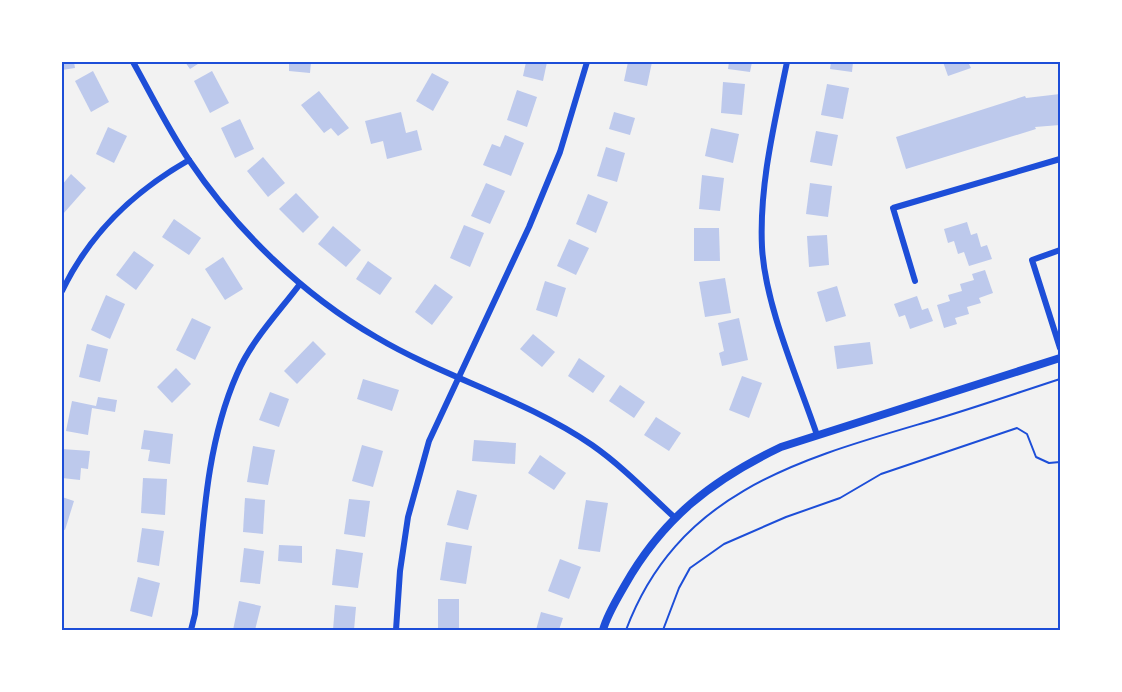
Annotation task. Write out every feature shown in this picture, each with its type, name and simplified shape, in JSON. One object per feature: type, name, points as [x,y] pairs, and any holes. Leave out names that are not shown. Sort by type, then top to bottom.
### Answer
[{"type":"street","points":[[133,62],[189,160],[236,220],[300,284],[376,337],[535,412],[591,444],[625,470],[674,517]]},
{"type":"street","points":[[396,630],[400,571],[408,517],[429,441],[529,227],[556,163],[587,62]]},
{"type":"street","points":[[787,62],[763,201],[762,248],[776,313],[817,435]]},
{"type":"street","points":[[915,281],[893,208],[1060,159]]},
{"type":"street","points":[[62,291],[85,249],[113,215],[157,178],[189,160]]},
{"type":"street","points":[[1060,250],[1032,260],[1060,348]]},
{"type":"street","points":[[191,630],[195,614],[209,471],[221,416],[237,373],[252,347],[300,284]]},
{"type":"street","points":[[603,630],[641,556],[674,517],[740,466],[781,447],[1060,358]]},
{"type":"path","points":[[626,630],[645,589],[680,542],[721,504],[746,488],[777,471],[862,441],[1060,379]]},
{"type":"path","points":[[663,630],[685,575],[712,551],[786,517],[840,498],[881,474],[1017,428],[1028,434],[1036,457],[1049,463],[1060,462]]},
{"type":"building","points":[[62,62],[74,62],[75,68],[62,70]]},
{"type":"building","points":[[185,62],[201,62],[190,69]]},
{"type":"building","points":[[289,62],[311,62],[310,73],[289,71]]},
{"type":"building","points":[[526,62],[547,62],[543,81],[523,76]]},
{"type":"building","points":[[628,62],[652,62],[647,86],[624,81]]},
{"type":"building","points":[[729,62],[752,62],[750,72],[728,69]]},
{"type":"building","points":[[831,62],[853,62],[852,72],[830,69]]},
{"type":"building","points":[[943,62],[968,62],[971,68],[948,76]]},
{"type":"building","points":[[93,71],[109,102],[91,112],[75,81]]},
{"type":"building","points":[[212,71],[229,103],[210,113],[194,81]]},
{"type":"building","points":[[432,73],[449,82],[433,111],[416,101]]},
{"type":"building","points":[[723,82],[745,84],[742,115],[721,113]]},
{"type":"building","points":[[827,84],[849,88],[843,119],[821,115]]},
{"type":"building","points":[[517,90],[537,97],[527,127],[507,120]]},
{"type":"building","points":[[319,91],[349,128],[338,136],[331,128],[324,133],[301,105]]},
{"type":"building","points":[[1060,94],[1060,125],[1035,127],[1036,129],[906,169],[896,137],[1025,96],[1026,98]]},
{"type":"building","points":[[401,112],[406,133],[417,130],[422,150],[387,159],[383,141],[371,144],[365,121]]},
{"type":"building","points":[[614,112],[635,118],[630,135],[609,129]]},
{"type":"building","points":[[240,119],[254,149],[235,158],[221,128]]},
{"type":"building","points":[[108,127],[127,136],[114,163],[96,154]]},
{"type":"building","points":[[711,128],[739,134],[733,163],[705,156]]},
{"type":"building","points":[[816,131],[838,135],[832,166],[810,162]]},
{"type":"building","points":[[505,135],[524,143],[511,176],[483,165],[492,144],[500,147]]},
{"type":"building","points":[[606,147],[625,153],[617,182],[597,176]]},
{"type":"building","points":[[263,157],[285,183],[268,197],[247,171]]},
{"type":"building","points":[[71,174],[86,188],[63,214],[62,185]]},
{"type":"building","points":[[702,175],[724,178],[720,211],[699,209]]},
{"type":"building","points":[[486,183],[505,191],[490,224],[471,216]]},
{"type":"building","points":[[810,183],[832,186],[828,217],[806,214]]},
{"type":"building","points":[[296,193],[319,217],[303,233],[279,209]]},
{"type":"building","points":[[588,194],[608,202],[596,233],[576,224]]},
{"type":"building","points":[[174,219],[201,238],[189,255],[162,237]]},
{"type":"building","points":[[967,222],[971,235],[977,233],[981,247],[987,245],[992,259],[969,266],[964,252],[958,254],[954,241],[948,243],[944,229]]},
{"type":"building","points":[[464,225],[484,233],[470,267],[450,258]]},
{"type":"building","points":[[333,226],[361,250],[346,267],[318,244]]},
{"type":"building","points":[[694,228],[719,228],[720,261],[694,261]]},
{"type":"building","points":[[827,235],[829,265],[809,267],[807,236]]},
{"type":"building","points":[[569,239],[589,248],[576,275],[557,266]]},
{"type":"building","points":[[134,251],[154,265],[136,290],[116,275]]},
{"type":"building","points":[[223,257],[243,289],[225,300],[205,269]]},
{"type":"building","points":[[368,261],[392,278],[380,295],[356,279]]},
{"type":"building","points":[[985,270],[993,293],[979,298],[981,303],[967,307],[969,314],[955,318],[957,324],[944,328],[937,305],[950,301],[948,295],[962,291],[960,284],[974,280],[972,274]]},
{"type":"building","points":[[725,278],[731,313],[705,317],[699,282]]},
{"type":"building","points":[[545,281],[566,288],[557,317],[536,310]]},
{"type":"building","points":[[435,284],[453,297],[432,325],[415,312]]},
{"type":"building","points":[[837,286],[846,316],[826,322],[817,292]]},
{"type":"building","points":[[106,295],[125,304],[110,339],[91,330]]},
{"type":"building","points":[[917,296],[922,310],[928,308],[933,321],[910,329],[905,315],[899,317],[894,304]]},
{"type":"building","points":[[192,318],[211,327],[195,360],[176,350]]},
{"type":"building","points":[[739,318],[748,360],[722,366],[719,353],[724,351],[718,323]]},
{"type":"building","points":[[533,334],[555,352],[542,367],[520,349]]},
{"type":"building","points":[[313,341],[326,354],[297,384],[284,371]]},
{"type":"building","points":[[870,342],[873,364],[837,369],[834,346]]},
{"type":"building","points":[[87,344],[108,349],[100,382],[79,377]]},
{"type":"building","points":[[579,358],[605,376],[593,393],[568,376]]},
{"type":"building","points":[[176,368],[191,384],[172,403],[157,387]]},
{"type":"building","points":[[742,376],[762,383],[749,418],[729,410]]},
{"type":"building","points":[[363,379],[399,390],[392,411],[357,399]]},
{"type":"building","points":[[620,385],[645,402],[634,418],[609,401]]},
{"type":"building","points":[[270,392],[289,399],[279,427],[259,420]]},
{"type":"building","points":[[98,397],[117,400],[115,412],[92,408],[88,435],[66,431],[72,401],[96,406]]},
{"type":"building","points":[[656,417],[681,433],[669,451],[644,435]]},
{"type":"building","points":[[144,430],[173,434],[170,464],[148,461],[150,450],[141,449]]},
{"type":"building","points":[[474,440],[516,443],[515,464],[472,461]]},
{"type":"building","points":[[362,445],[383,451],[373,487],[352,481]]},
{"type":"building","points":[[253,446],[275,450],[268,485],[247,482]]},
{"type":"building","points":[[62,449],[90,451],[88,469],[81,468],[80,480],[62,478]]},
{"type":"building","points":[[540,455],[566,473],[554,490],[528,473]]},
{"type":"building","points":[[143,478],[167,479],[165,515],[141,513]]},
{"type":"building","points":[[457,490],[477,495],[468,530],[447,525]]},
{"type":"building","points":[[62,497],[74,501],[65,530],[62,529]]},
{"type":"building","points":[[245,498],[265,500],[263,534],[243,532]]},
{"type":"building","points":[[349,499],[370,501],[365,537],[344,534]]},
{"type":"building","points":[[586,500],[608,503],[600,552],[578,549]]},
{"type":"building","points":[[142,528],[164,531],[159,566],[137,562]]},
{"type":"building","points":[[446,542],[472,546],[466,584],[440,580]]},
{"type":"building","points":[[279,545],[302,546],[302,563],[278,561]]},
{"type":"building","points":[[244,548],[264,551],[260,584],[240,582]]},
{"type":"building","points":[[336,549],[363,553],[358,588],[332,585]]},
{"type":"building","points":[[560,559],[581,567],[569,599],[548,591]]},
{"type":"building","points":[[138,577],[160,583],[152,617],[130,611]]},
{"type":"building","points":[[438,599],[459,599],[459,629],[438,628]]},
{"type":"building","points":[[239,601],[261,606],[255,630],[233,630]]},
{"type":"building","points":[[335,605],[356,607],[354,630],[333,630]]},
{"type":"building","points":[[541,612],[563,618],[559,630],[536,630]]}]
